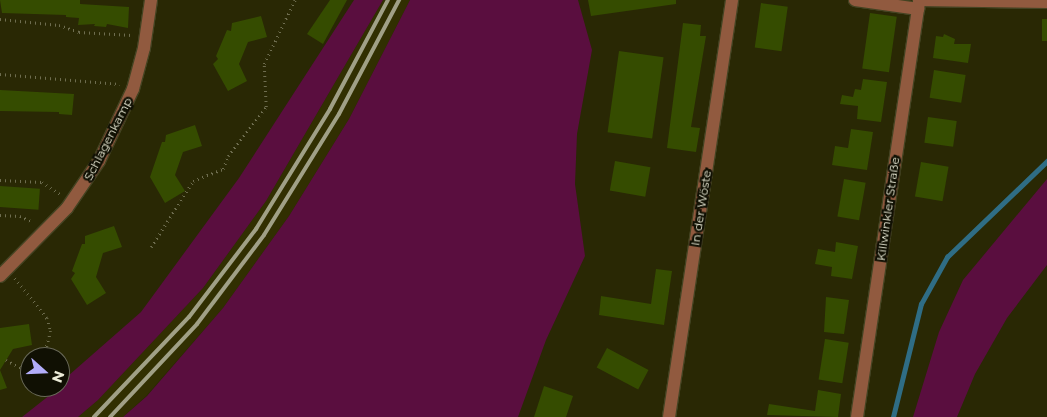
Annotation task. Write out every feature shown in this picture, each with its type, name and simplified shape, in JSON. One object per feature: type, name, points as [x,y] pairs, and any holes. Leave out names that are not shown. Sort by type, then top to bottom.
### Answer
[{"type":"street","name":"Schlagenkamp","points":[[4,273],[72,202],[100,160],[133,89],[146,36],[151,0]]},
{"type":"street","name":"In der Wöste","points":[[669,417],[732,0]]},
{"type":"street","points":[[855,0],[919,3],[1047,2]]},
{"type":"street","name":"Killwinkler Straße","points":[[857,417],[919,3]]},
{"type":"path","points":[[151,247],[193,181],[223,169],[228,156],[266,107],[264,64],[295,0]]},
{"type":"path","points":[[0,19],[59,25],[79,32],[146,36]]},
{"type":"path","points":[[0,74],[111,81],[133,89]]},
{"type":"path","points":[[0,180],[42,182],[72,202]]},
{"type":"path","points":[[0,215],[20,216],[48,229]]},
{"type":"path","points":[[4,273],[47,318],[51,331],[46,347]]},
{"type":"path","points":[[6,360],[20,366]]},
{"type":"shaded area","points":[[354,0],[383,0],[266,201],[203,288],[98,400],[78,417],[22,417],[47,397],[70,397],[70,374],[141,312],[239,178]]},
{"type":"shaded area","points":[[383,0],[410,0],[349,119],[289,216],[223,308],[146,396],[123,417],[78,417],[98,400],[203,288],[266,201]]},
{"type":"shaded area","points":[[410,0],[578,0],[592,50],[577,134],[575,184],[585,256],[546,340],[518,417],[123,417],[147,396],[223,308],[289,216],[349,119]]},
{"type":"shaded area","points":[[1047,179],[1047,265],[1007,318],[975,374],[957,417],[913,417],[939,332],[963,280]]},
{"type":"building","points":[[0,0],[80,0],[80,4],[129,7],[128,28],[107,24],[106,27],[94,26],[95,24],[78,25],[79,18],[66,17],[66,15],[2,13]]},
{"type":"building","points":[[330,0],[347,0],[323,44],[307,34]]},
{"type":"building","points":[[588,0],[676,0],[676,4],[591,16]]},
{"type":"building","points":[[761,3],[788,7],[781,51],[755,48]]},
{"type":"building","points":[[870,13],[897,17],[889,72],[862,68]]},
{"type":"building","points":[[261,16],[267,37],[248,42],[239,64],[247,81],[228,91],[213,64],[218,59],[216,56],[227,30],[231,31],[232,23]]},
{"type":"building","points":[[1042,19],[1047,19],[1047,41],[1042,41]]},
{"type":"building","points":[[683,23],[701,25],[700,36],[706,36],[691,127],[700,128],[696,152],[667,148]]},
{"type":"building","points":[[944,34],[955,39],[954,44],[971,44],[968,63],[933,58],[936,36],[943,37]]},
{"type":"building","points":[[619,51],[664,57],[652,138],[608,132]]},
{"type":"building","points":[[934,70],[966,75],[961,103],[930,98]]},
{"type":"building","points":[[863,79],[887,82],[881,122],[857,119],[858,106],[840,104],[842,95],[853,97],[855,89],[861,90]]},
{"type":"building","points":[[0,90],[74,94],[72,115],[59,114],[59,112],[0,111]]},
{"type":"building","points":[[928,117],[957,121],[953,147],[924,143]]},
{"type":"building","points":[[195,125],[202,146],[183,152],[175,175],[185,191],[165,203],[150,177],[162,142],[165,142],[166,135]]},
{"type":"building","points":[[851,129],[873,132],[867,170],[832,165],[835,146],[848,148]]},
{"type":"building","points":[[615,161],[650,167],[645,197],[610,191]]},
{"type":"building","points":[[921,162],[949,167],[942,201],[915,196]]},
{"type":"building","points":[[844,179],[866,183],[859,220],[837,216]]},
{"type":"building","points":[[0,186],[40,189],[38,210],[0,207]]},
{"type":"building","points":[[114,226],[122,247],[103,253],[96,277],[106,293],[87,305],[71,279],[75,273],[72,271],[82,244],[85,244],[85,236]]},
{"type":"building","points":[[836,242],[858,246],[852,279],[831,276],[832,267],[815,264],[818,249],[835,252]]},
{"type":"building","points":[[656,269],[672,271],[664,325],[599,315],[601,296],[651,304]]},
{"type":"building","points":[[826,297],[849,300],[844,334],[824,332]]},
{"type":"building","points":[[29,324],[32,345],[13,349],[0,370],[0,328]]},
{"type":"building","points":[[825,339],[849,343],[842,383],[819,379]]},
{"type":"building","points":[[607,348],[648,370],[638,389],[597,367]]},
{"type":"building","points":[[0,370],[7,388],[0,390]]},
{"type":"building","points":[[544,386],[573,396],[566,417],[534,417]]},
{"type":"building","points":[[818,390],[841,394],[838,417],[767,415],[769,404],[815,411]]},
{"type":"waterway","points":[[893,417],[921,304],[947,257],[1047,161]]},
{"type":"railway","points":[[94,417],[189,317],[256,229],[330,109],[388,0]]},
{"type":"railway","points":[[110,417],[197,324],[264,235],[339,114],[399,0]]}]
